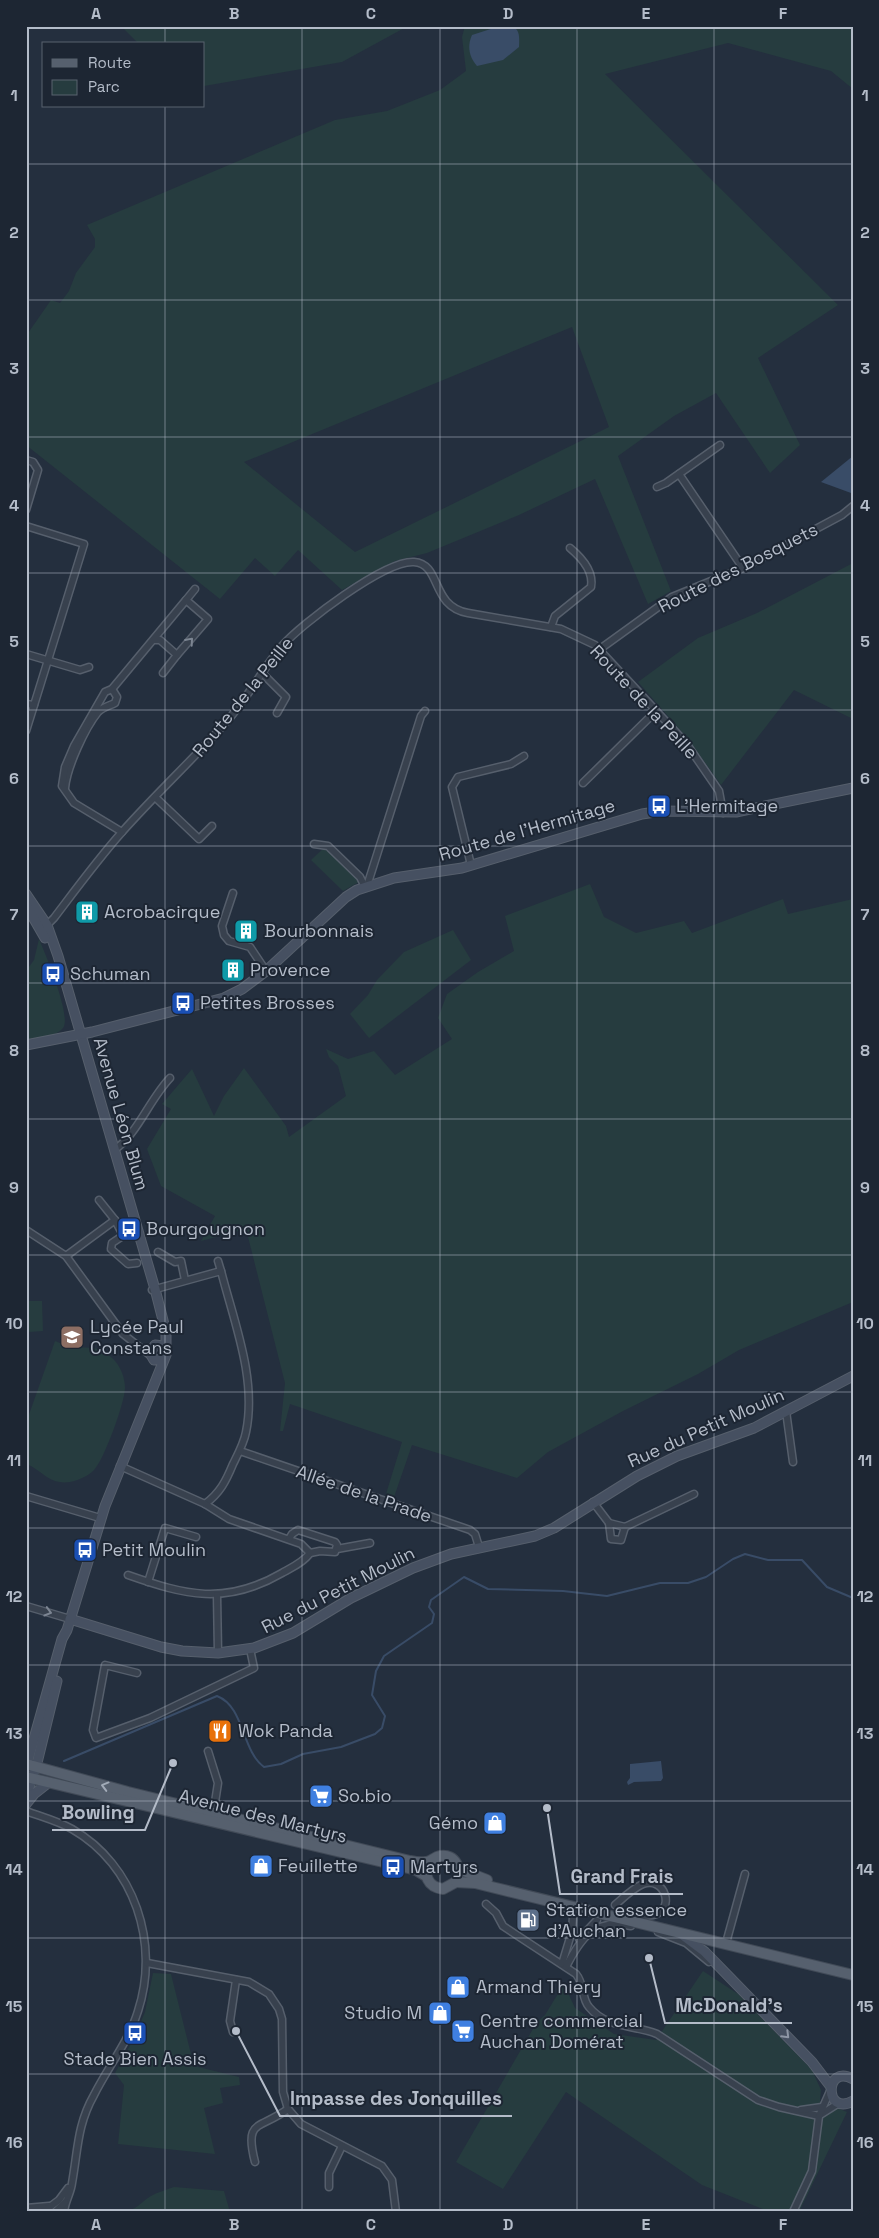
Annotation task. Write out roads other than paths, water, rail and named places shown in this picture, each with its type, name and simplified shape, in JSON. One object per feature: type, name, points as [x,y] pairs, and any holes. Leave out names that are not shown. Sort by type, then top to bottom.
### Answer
[{"type":"main road","name":"Avenue des Martyrs","points":[[29,1766],[416,1870],[426,1876]]},
{"type":"main road","name":"Avenue des Martyrs","points":[[29,1778],[212,1816],[410,1861],[430,1862]]},
{"type":"main road","points":[[456,1882],[459,1869],[456,1862],[446,1856],[436,1857],[427,1866],[426,1876],[430,1883],[438,1888],[448,1888],[456,1882],[475,1883],[853,1970]]},
{"type":"main road","points":[[459,1869],[482,1879],[625,1914],[853,1975]]},
{"type":"street","points":[[657,487],[720,445]]},
{"type":"street","points":[[26,460],[33,462],[38,470],[26,510]]},
{"type":"street","points":[[679,474],[744,568]]},
{"type":"street","name":"Route des Bosquets","points":[[600,649],[672,597],[744,568],[842,515],[853,506]]},
{"type":"street","points":[[26,526],[84,544],[26,731]]},
{"type":"street","points":[[551,627],[555,616],[591,587],[591,577],[583,559],[570,548]]},
{"type":"street","name":"Route de la Peille","points":[[44,927],[122,832],[235,713],[262,673],[290,637],[338,599],[380,574],[412,562],[424,564],[429,569],[445,602],[454,609],[551,627],[579,636],[600,649],[686,744],[719,791],[723,813]]},
{"type":"street","points":[[122,832],[74,803],[62,786],[62,776],[74,746],[99,701],[106,692],[112,690],[195,589]]},
{"type":"street","points":[[163,673],[208,619],[186,600]]},
{"type":"street","points":[[153,640],[160,640],[177,655]]},
{"type":"street","points":[[26,654],[80,670],[89,667]]},
{"type":"street","points":[[262,673],[286,697],[277,713]]},
{"type":"street","points":[[65,791],[70,770],[88,729],[100,710],[116,703],[117,697],[112,690]]},
{"type":"street","points":[[26,704],[34,705]]},
{"type":"street","points":[[583,783],[656,710]]},
{"type":"street","points":[[366,886],[421,716],[425,711]]},
{"type":"street","points":[[471,865],[452,787],[458,777],[511,764],[524,756]]},
{"type":"street","name":"Route de l'Hermitage","points":[[26,1045],[78,1035],[189,1008],[228,996],[266,971],[346,896],[366,886],[394,878],[440,872],[471,865],[642,814],[662,811],[723,813],[757,808],[853,788]]},
{"type":"street","points":[[155,797],[199,839],[212,826]]},
{"type":"street","points":[[314,844],[328,846],[360,877],[366,886]]},
{"type":"street","points":[[233,893],[222,926],[224,935],[229,941],[250,947],[266,971]]},
{"type":"street","name":"Avenue Léon Blum","points":[[26,894],[44,927],[114,1150],[166,1332],[166,1355],[100,1518],[70,1619],[67,1640],[29,1766],[26,1804]]},
{"type":"street","name":"Avenue Léon Blum","points":[[26,905],[44,927]]},
{"type":"street","name":"Avenue Léon Blum","points":[[78,1035],[154,1290],[161,1327],[158,1341],[152,1348],[155,1386]]},
{"type":"street","points":[[114,1150],[126,1142],[157,1092],[170,1078]]},
{"type":"street","points":[[99,1200],[115,1220],[122,1233],[121,1237],[112,1244],[111,1249],[128,1264],[137,1264]]},
{"type":"street","points":[[66,1256],[115,1220]]},
{"type":"street","points":[[26,1230],[66,1256],[123,1334],[153,1359],[164,1359]]},
{"type":"street","points":[[158,1252],[176,1262],[180,1261],[185,1280]]},
{"type":"street","points":[[205,1504],[225,1484],[240,1450],[248,1422],[248,1385],[218,1261]]},
{"type":"street","points":[[154,1290],[221,1271]]},
{"type":"street","points":[[135,1343],[159,1344],[166,1348]]},
{"type":"street","name":"Rue du Petit Moulin","points":[[70,1619],[161,1647],[182,1651],[218,1653],[250,1649],[293,1634],[351,1598],[405,1572],[450,1554],[535,1536],[554,1528],[637,1476],[677,1456],[754,1428],[853,1376]]},
{"type":"street","points":[[786,1411],[793,1462]]},
{"type":"street","name":"Allée de la Prade","points":[[240,1450],[470,1530],[475,1534],[479,1547]]},
{"type":"street","points":[[120,1466],[205,1504],[229,1519],[301,1544],[310,1554]]},
{"type":"street","points":[[609,1523],[625,1527],[694,1494]]},
{"type":"street","points":[[26,1496],[100,1518]]},
{"type":"street","points":[[593,1502],[609,1523],[611,1538],[620,1540],[625,1527]]},
{"type":"street","points":[[148,1582],[165,1528],[196,1537]]},
{"type":"street","points":[[289,1539],[298,1530],[335,1542],[337,1549]]},
{"type":"street","points":[[128,1575],[168,1589],[217,1595],[244,1590],[267,1582],[302,1561],[310,1554],[320,1550],[335,1552],[337,1549],[370,1544]]},
{"type":"street","points":[[217,1595],[218,1653]]},
{"type":"street","points":[[26,1606],[70,1619]]},
{"type":"street","points":[[137,1673],[105,1665],[93,1730],[96,1738],[150,1718],[254,1668],[250,1649]]},
{"type":"street","points":[[208,1751],[218,1783],[212,1816]]},
{"type":"street","points":[[44,2212],[58,2210],[66,2202],[73,2180],[77,2142],[82,2122],[93,2096],[136,2018],[144,1986],[147,1963],[141,1918],[109,1858],[72,1829],[35,1815],[26,1804],[34,1794],[48,1783]]},
{"type":"street","points":[[727,1941],[745,1874]]},
{"type":"street","points":[[615,1905],[644,1884],[655,1884],[664,1890],[666,1896],[665,1905],[656,1914],[646,1916],[625,1914]]},
{"type":"street","points":[[515,1892],[570,1911],[573,1917],[573,1927],[564,1966]]},
{"type":"street","points":[[486,1904],[496,1913],[504,1926],[564,1966],[582,1981],[588,2005],[599,2017],[613,2024],[646,2029],[657,2034],[758,2100],[819,2116],[839,2103]]},
{"type":"street","points":[[576,1948],[580,1936],[597,1920]]},
{"type":"street","points":[[564,1966],[586,1937],[609,1923],[661,1933],[686,1943],[698,1952],[726,1980],[747,1995]]},
{"type":"street","points":[[675,1930],[705,1952],[812,2062],[830,2088],[833,2098],[839,2103],[846,2104],[853,2101]]},
{"type":"street","points":[[147,1963],[236,1980],[260,1987],[269,1994],[279,2009],[282,2019],[283,2092],[288,2109],[301,2124],[373,2161],[388,2173],[392,2180],[396,2212]]},
{"type":"street","points":[[234,2032],[230,2021],[236,1980]]},
{"type":"street","points":[[793,2212],[812,2171],[822,2106],[835,2079],[851,2076]]},
{"type":"street","points":[[800,2111],[822,2106]]},
{"type":"street","points":[[255,2162],[250,2142],[253,2130],[261,2123],[288,2109]]},
{"type":"street","points":[[329,2187],[329,2173],[342,2146]]},
{"type":"street","points":[[58,2210],[64,2194],[73,2180]]},
{"type":"street","points":[[26,2208],[58,2210]]},
{"type":"water","points":[[500,26],[511,27],[517,30],[519,47],[503,60],[477,66],[472,59],[470,51],[472,35]]},
{"type":"water","points":[[853,456],[853,492],[851,493],[821,482]]},
{"type":"water","points":[[661,1761],[663,1778],[661,1781],[634,1782],[628,1785],[630,1764]]},
{"type":"waterway","points":[[64,1761],[217,1696],[233,1709],[251,1750],[264,1767],[281,1764],[303,1754],[341,1747],[375,1734],[382,1728],[385,1716],[372,1695],[376,1671],[384,1656],[432,1623],[434,1614],[429,1607],[431,1600],[464,1577],[488,1589],[563,1591],[607,1596],[660,1583],[688,1583],[706,1577],[733,1559],[745,1554],[768,1560],[802,1560],[827,1587],[853,1598]]},
{"type":"place","name":"L'Hermitage","points":[[659,806]]},
{"type":"place","name":"Acrobacirque","points":[[87,912]]},
{"type":"place","name":"Bourbonnais","points":[[246,931]]},
{"type":"place","name":"Provence","points":[[233,970]]},
{"type":"place","name":"Schuman","points":[[53,974]]},
{"type":"place","name":"Petites Brosses","points":[[183,1003]]},
{"type":"place","name":"Bourgougnon","points":[[129,1229]]},
{"type":"place","name":"Lycée Paul Constans","points":[[72,1337]]},
{"type":"place","name":"Petit Moulin","points":[[85,1550]]},
{"type":"place","name":"Wok Panda","points":[[220,1731]]},
{"type":"place","name":"Bowling","points":[[173,1763]]},
{"type":"place","name":"So.bio","points":[[321,1796]]},
{"type":"place","name":"Grand Frais","points":[[547,1808]]},
{"type":"place","name":"Gémo","points":[[495,1823]]},
{"type":"place","name":"Feuillette","points":[[261,1866]]},
{"type":"place","name":"Martyrs","points":[[393,1867]]},
{"type":"place","name":"Station essence d'Auchan","points":[[528,1920]]},
{"type":"place","name":"McDonald's","points":[[649,1958]]},
{"type":"place","name":"Armand Thiery","points":[[458,1987]]},
{"type":"place","name":"Studio M","points":[[440,2013]]},
{"type":"place","name":"Impasse des Jonquilles","points":[[236,2031]]},
{"type":"place","name":"Centre commercial Auchan Domérat","points":[[463,2031]]},
{"type":"place","name":"Stade Bien Assis","points":[[135,2033]]}]
